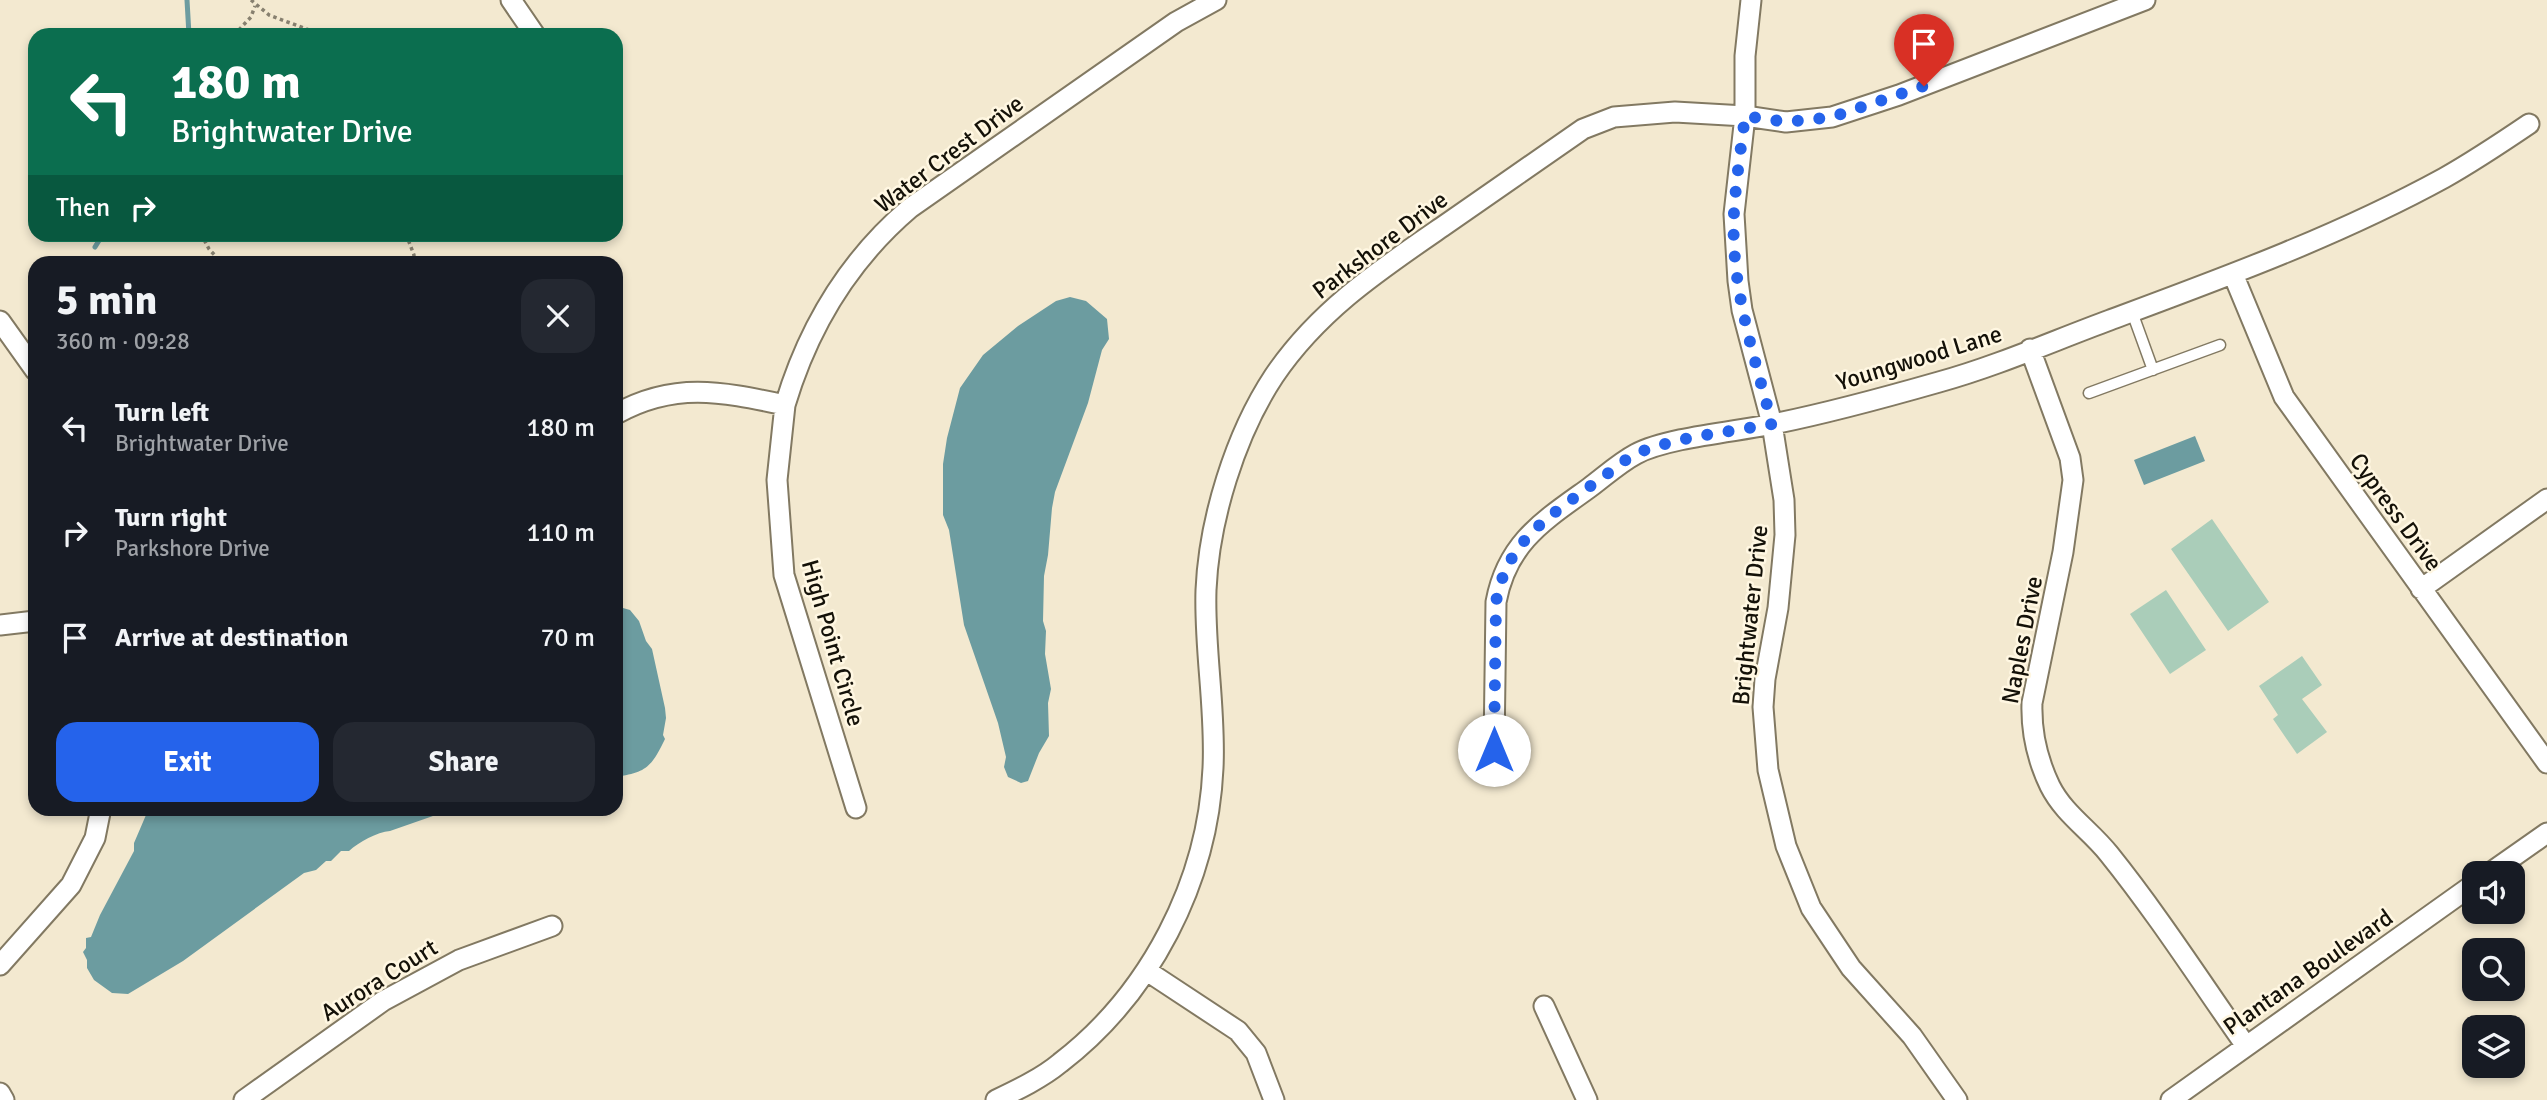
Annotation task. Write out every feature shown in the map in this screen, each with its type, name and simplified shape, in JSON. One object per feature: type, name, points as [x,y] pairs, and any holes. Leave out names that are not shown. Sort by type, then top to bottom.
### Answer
[{"type":"street","points":[[511,0],[531,28]]},
{"type":"street","name":"Water Crest Drive","points":[[785,405],[794,376],[831,298],[890,224],[1176,22],[1216,0]]},
{"type":"street","name":"Brightwater Drive","points":[[1751,0],[1745,56],[1745,116],[1734,214],[1738,281],[1742,310],[1772,424],[1784,500],[1785,536],[1784,570],[1765,679],[1763,707],[1768,771],[1776,812],[1798,879],[1811,908],[1851,968],[1912,1037],[1957,1100]]},
{"type":"street","name":"Parkshore Drive","points":[[996,1100],[1059,1064],[1108,1019],[1147,971],[1176,919],[1205,834],[1213,768],[1206,590],[1217,508],[1246,429],[1274,377],[1318,322],[1362,282],[1583,129],[1614,117],[1675,112],[1745,116],[1786,122],[1853,111],[2145,0]]},
{"type":"street","name":"Youngwood Lane","points":[[1494,750],[1496,602],[1500,581],[1520,545],[1538,524],[1635,454],[1668,444],[1772,424],[1942,382],[2133,312],[2233,274],[2356,222],[2475,160],[2529,124]]},
{"type":"street","name":"Cypress Drive","points":[[2233,274],[2284,397],[2547,763]]},
{"type":"street","points":[[0,321],[28,360]]},
{"type":"street","name":"Naples Drive","points":[[2030,349],[2070,458],[2073,480],[2063,552],[2032,703],[2035,747],[2042,768],[2062,804],[2111,856],[2246,1046]]},
{"type":"street","points":[[623,411],[648,400],[682,392],[724,392],[785,405]]},
{"type":"street","name":"High Point Circle","points":[[785,405],[777,480],[784,575],[856,808]]},
{"type":"street","points":[[2421,589],[2547,499]]},
{"type":"street","points":[[0,625],[28,622]]},
{"type":"street","points":[[0,965],[71,885],[95,838],[99,816]]},
{"type":"street","points":[[2507,861],[2547,833]]},
{"type":"street","name":"Plantana Boulevard","points":[[2171,1100],[2462,893]]},
{"type":"street","name":"Aurora Court","points":[[244,1100],[383,1001],[458,960],[552,926]]},
{"type":"street","points":[[1147,971],[1238,1031],[1256,1053],[1274,1100]]},
{"type":"street","points":[[1544,1006],[1587,1100]]},
{"type":"street","points":[[0,1093],[4,1100]]},
{"type":"lane","points":[[2133,312],[2153,370]]},
{"type":"lane","points":[[2089,393],[2220,345]]},
{"type":"path","points":[[251,0],[269,15],[304,28]]},
{"type":"path","points":[[241,28],[251,17],[255,6]]},
{"type":"green space","points":[[2212,519],[2269,602],[2228,631],[2171,549]]},
{"type":"green space","points":[[2166,590],[2206,650],[2170,674],[2130,614]]},
{"type":"green space","points":[[2302,656],[2322,685],[2302,699],[2327,732],[2297,754],[2273,719],[2278,715],[2259,686]]},
{"type":"water","points":[[1070,297],[1086,301],[1107,319],[1109,339],[1102,350],[1088,403],[1055,492],[1044,576],[1045,654],[1051,689],[1048,703],[1049,736],[1028,781],[1021,783],[1008,777],[1004,767],[1006,757],[998,723],[964,625],[949,530],[943,515],[943,464],[960,388],[983,355],[1018,326],[1056,301]]},
{"type":"water","points":[[2195,436],[2205,461],[2144,485],[2134,460]]},
{"type":"water","points":[[623,608],[630,610],[639,621],[652,649],[666,718],[663,735],[665,739],[656,756],[646,767],[623,775]]},
{"type":"water","points":[[146,816],[433,816],[380,833],[349,851],[341,851],[316,870],[304,873],[183,961],[128,994],[112,993],[94,980],[87,968],[83,952],[86,938],[91,937],[134,851],[134,843]]},
{"type":"waterway","points":[[187,0],[189,28]]},
{"type":"waterway","points":[[95,247],[98,242]]},
{"type":"route","points":[[1494,750],[1496,602],[1500,581],[1520,545],[1538,524],[1635,454],[1668,444],[1772,424],[1742,310],[1738,281],[1734,214],[1745,116],[1786,122],[1832,117],[1924,86]]}]
